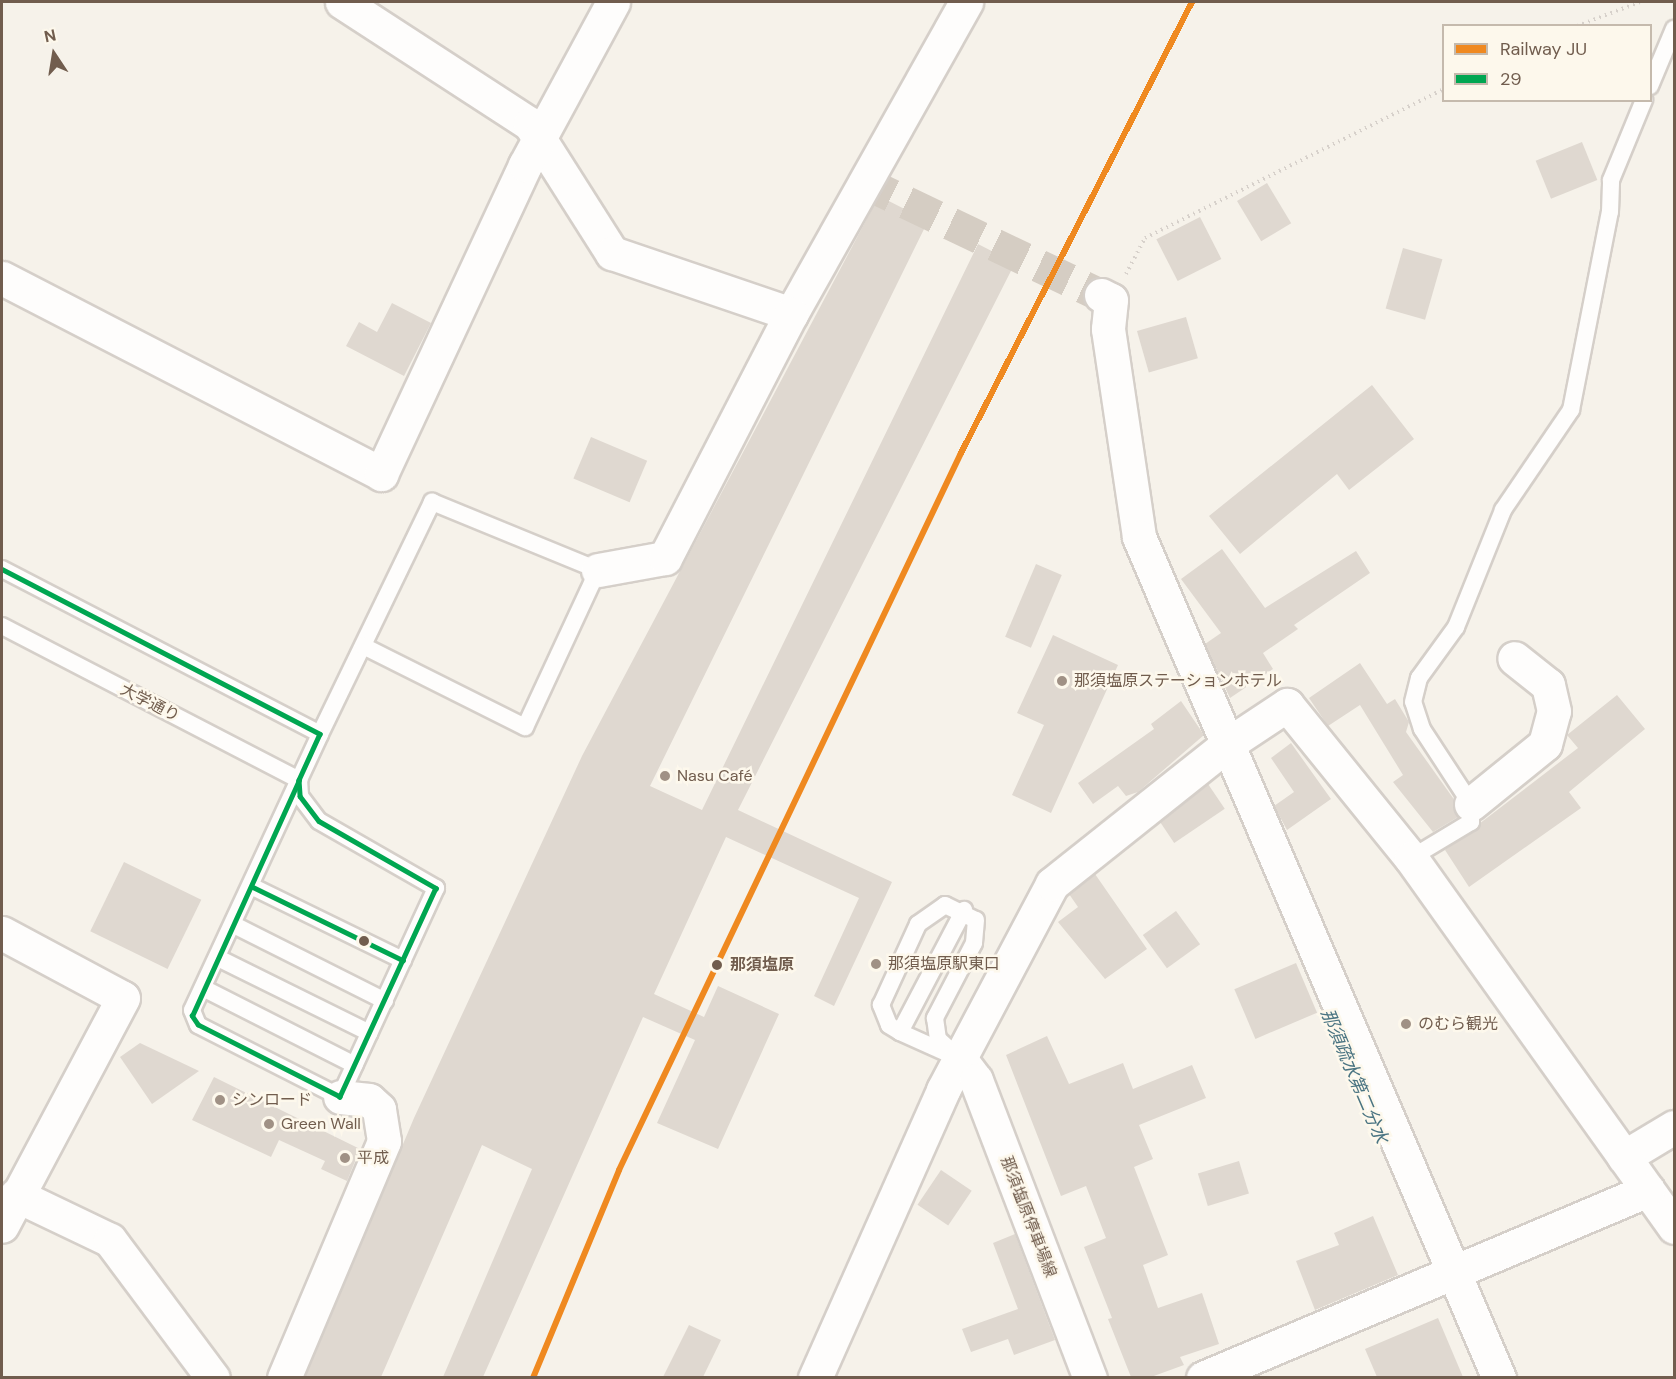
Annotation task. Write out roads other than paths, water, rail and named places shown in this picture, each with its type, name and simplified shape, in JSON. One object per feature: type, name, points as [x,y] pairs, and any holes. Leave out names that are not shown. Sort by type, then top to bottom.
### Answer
[{"type":"street","points":[[342,2],[530,124],[612,253],[791,314]]},
{"type":"street","points":[[2,278],[381,474],[539,140],[613,2]]},
{"type":"street","points":[[598,570],[665,558],[791,314],[966,2]]},
{"type":"street","points":[[1106,298],[1108,329],[1139,537],[1457,1274],[1499,1377]]},
{"type":"street","points":[[1471,804],[1545,744],[1551,722],[1548,685],[1514,658]]},
{"type":"street","points":[[815,1377],[960,1059],[1052,884],[1228,744],[1287,705],[1411,858],[1674,1227]]},
{"type":"street","points":[[2,933],[123,998],[2,1226]]},
{"type":"street","name":"那須塩原停車場線","points":[[960,1059],[976,1080],[1090,1377]]},
{"type":"street","points":[[284,1377],[384,1141],[379,1109],[369,1100],[340,1097]]},
{"type":"street","points":[[1624,1157],[1674,1127]]},
{"type":"street","points":[[1203,1377],[1457,1274],[1648,1190]]},
{"type":"street","points":[[16,1196],[110,1240],[213,1377]]},
{"type":"lane","points":[[1652,81],[1674,29]]},
{"type":"lane","points":[[1411,858],[1471,822],[1471,804],[1422,729],[1413,702],[1419,678],[1456,627],[1503,510],[1571,410],[1610,212],[1611,180],[1643,102]]},
{"type":"lane","points":[[299,780],[300,796],[319,822],[436,888],[340,1097],[198,1025],[192,1010],[253,887],[299,780],[320,734],[432,502],[598,570],[525,727],[363,646]]},
{"type":"lane","points":[[2,569],[320,734]]},
{"type":"lane","name":"大学通り","points":[[2,626],[299,780]]},
{"type":"lane","points":[[253,887],[403,960]]},
{"type":"lane","points":[[954,906],[964,910],[976,920],[974,943],[935,1018],[934,1031],[960,1059],[889,1025],[881,1005],[902,953],[933,909],[954,906]]},
{"type":"lane","points":[[900,1032],[964,910]]},
{"type":"lane","points":[[234,925],[385,1001]]},
{"type":"lane","points":[[218,958],[370,1033]]},
{"type":"lane","points":[[203,988],[355,1065]]},
{"type":"tunnel","points":[[862,181],[1101,295]]},
{"type":"rail line","name":"JU","points":[[533,1378],[619,1170],[961,453],[1192,2]]},
{"type":"place","name":"那須塩原ステーションホテル","points":[[1062,681]]},
{"type":"place","name":"Nasu Café","points":[[665,776]]},
{"type":"place","name":"那須塩原駅東口","points":[[876,964]]},
{"type":"place","name":"那須塩原","points":[[717,965]]},
{"type":"place","name":"のむら観光","points":[[1406,1024]]},
{"type":"place","name":"シンロード","points":[[220,1100]]},
{"type":"place","name":"Green Wall","points":[[269,1124]]},
{"type":"place","name":"平成","points":[[345,1158]]},
{"type":"water label","name":"那須疏水第二分水","points":[[1354,1076]]}]
